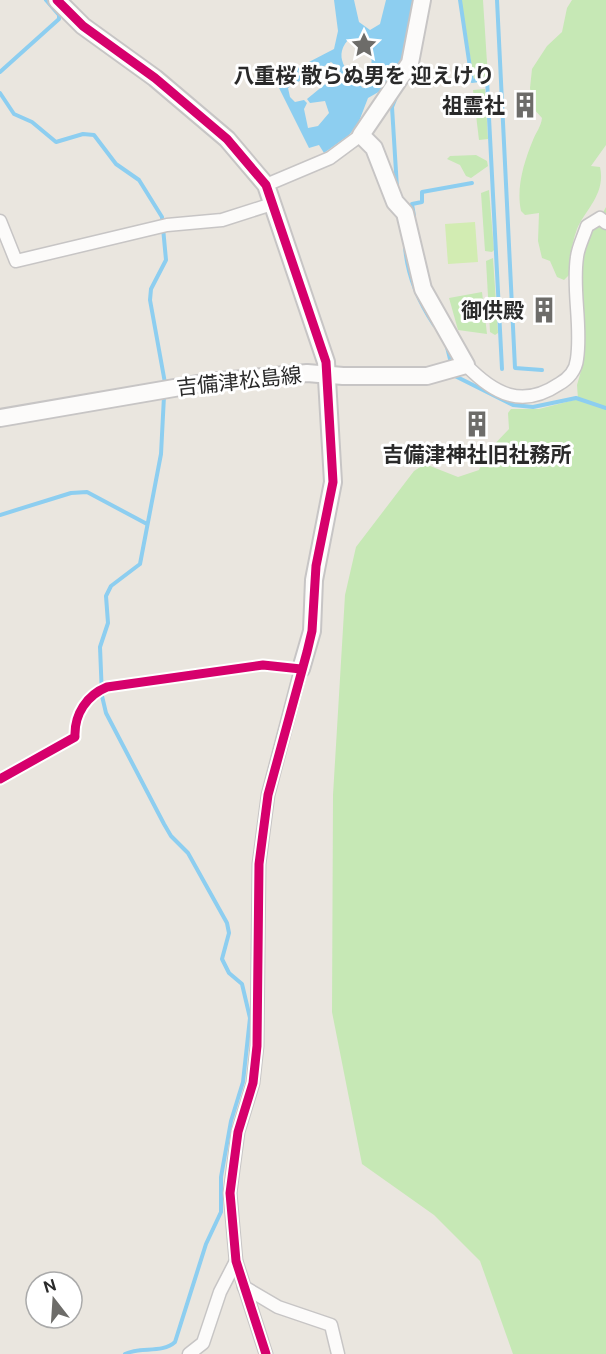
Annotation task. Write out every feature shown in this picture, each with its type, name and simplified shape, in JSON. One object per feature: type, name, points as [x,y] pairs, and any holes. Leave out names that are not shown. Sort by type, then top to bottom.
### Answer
[{"type":"main road","points":[[57,0],[83,26],[155,78],[227,139],[266,185],[301,294],[321,342],[326,362],[333,483],[316,566],[312,631],[302,669]]},
{"type":"main road","points":[[422,0],[410,63],[361,135],[374,147],[395,202],[405,213],[423,289],[466,365]]},
{"type":"main road","name":"吉備津松島線","points":[[0,418],[162,388],[325,373],[343,376],[427,376],[466,365]]},
{"type":"street","points":[[266,185],[330,158],[361,135]]},
{"type":"street","points":[[0,222],[16,261],[167,225],[222,220],[272,204]]},
{"type":"street","points":[[466,365],[486,384],[498,391],[525,398],[543,394],[566,380],[577,360],[577,256],[587,226],[600,218],[606,222]]},
{"type":"street","points":[[266,1354],[236,1261],[230,1193],[234,1151],[253,1083],[256,1046],[259,864],[272,773],[302,669]]},
{"type":"street","points":[[189,1354],[203,1343],[220,1292],[236,1261]]},
{"type":"street","points":[[244,1287],[278,1307],[330,1325],[338,1354]]},
{"type":"green space","points":[[461,0],[483,0],[488,78],[474,80]]},
{"type":"green space","points":[[572,0],[606,0],[606,145],[591,166],[600,167],[600,185],[594,201],[577,229],[571,252],[569,275],[564,280],[557,277],[550,261],[542,258],[538,241],[539,213],[525,215],[521,211],[520,184],[524,166],[542,118],[533,108],[530,88],[532,69],[547,46],[562,32],[567,8]]},
{"type":"green space","points":[[485,89],[488,139],[479,140],[473,90]]},
{"type":"green space","points":[[476,155],[487,161],[488,166],[471,178],[466,176],[460,165],[447,159],[450,156]]},
{"type":"green space","points":[[489,190],[494,250],[492,252],[485,251],[481,193]]},
{"type":"green space","points":[[606,207],[606,1354],[513,1354],[480,1261],[434,1215],[362,1164],[332,1012],[333,795],[345,595],[356,547],[414,471],[425,464],[458,477],[479,470],[487,452],[509,429],[508,413],[511,409],[539,409],[578,399],[577,385],[583,364],[582,263],[589,238]]},
{"type":"green space","points":[[475,222],[478,262],[448,264],[445,224]]},
{"type":"green space","points":[[493,258],[498,333],[495,335],[490,332],[486,261]]},
{"type":"green space","points":[[482,292],[487,334],[458,330],[449,298]]},
{"type":"water","points":[[334,0],[354,0],[359,22],[370,30],[380,24],[386,0],[414,0],[400,64],[382,90],[368,98],[358,124],[349,135],[324,153],[319,145],[309,148],[277,84],[282,76],[334,49],[338,31]],"holes":[[[360,39],[369,49],[372,61],[366,87],[363,88],[345,67],[341,54],[348,40]],[[331,62],[337,67],[335,76],[307,99],[310,103],[325,101],[329,113],[318,126],[308,128],[304,109],[307,103],[304,100],[295,102],[290,97],[288,88]]]},
{"type":"waterway","points":[[0,72],[59,19],[59,15],[46,0]]},
{"type":"waterway","points":[[460,0],[472,81],[487,79],[502,369]]},
{"type":"waterway","points":[[497,0],[515,368],[542,370]]},
{"type":"waterway","points":[[0,93],[14,114],[32,122],[56,142],[83,134],[94,135],[116,164],[139,180],[162,217],[166,260],[151,289],[150,300],[165,383]]},
{"type":"waterway","points":[[396,97],[392,107],[397,188]]},
{"type":"waterway","points":[[414,216],[412,204],[422,202],[422,192],[472,183]]},
{"type":"waterway","points":[[405,246],[414,287],[434,325]]},
{"type":"waterway","points":[[447,347],[451,363]]},
{"type":"waterway","points":[[453,375],[513,405],[533,407],[576,398],[606,408]]},
{"type":"waterway","points":[[125,1354],[137,1350],[164,1348],[175,1342],[206,1244],[221,1212],[221,1177],[231,1121],[243,1082],[250,1018],[242,984],[229,973],[222,959],[229,933],[227,923],[188,853],[171,836],[164,824],[106,713],[102,696],[100,647],[108,623],[106,596],[111,586],[140,564],[161,454],[164,396]]},
{"type":"waterway","points":[[0,515],[71,493],[87,492],[147,524]]},
{"type":"cycle path","points":[[57,0],[83,26],[155,78],[227,139],[266,185],[326,362],[333,482],[316,566],[312,631],[268,795],[259,864],[257,1046],[253,1083],[238,1132],[230,1193],[236,1261],[266,1354]]},
{"type":"cycle path","points":[[0,779],[75,737],[79,713],[83,706],[93,695],[107,687],[263,665],[301,669]]},
{"type":"place","name":"八重桜 散らぬ男を 迎えけり","points":[[364,45]]},
{"type":"place","name":"祖霊社","points":[[525,105]]},
{"type":"place","name":"御供殿","points":[[544,310]]},
{"type":"place","name":"吉備津神社旧社務所","points":[[477,424]]}]
